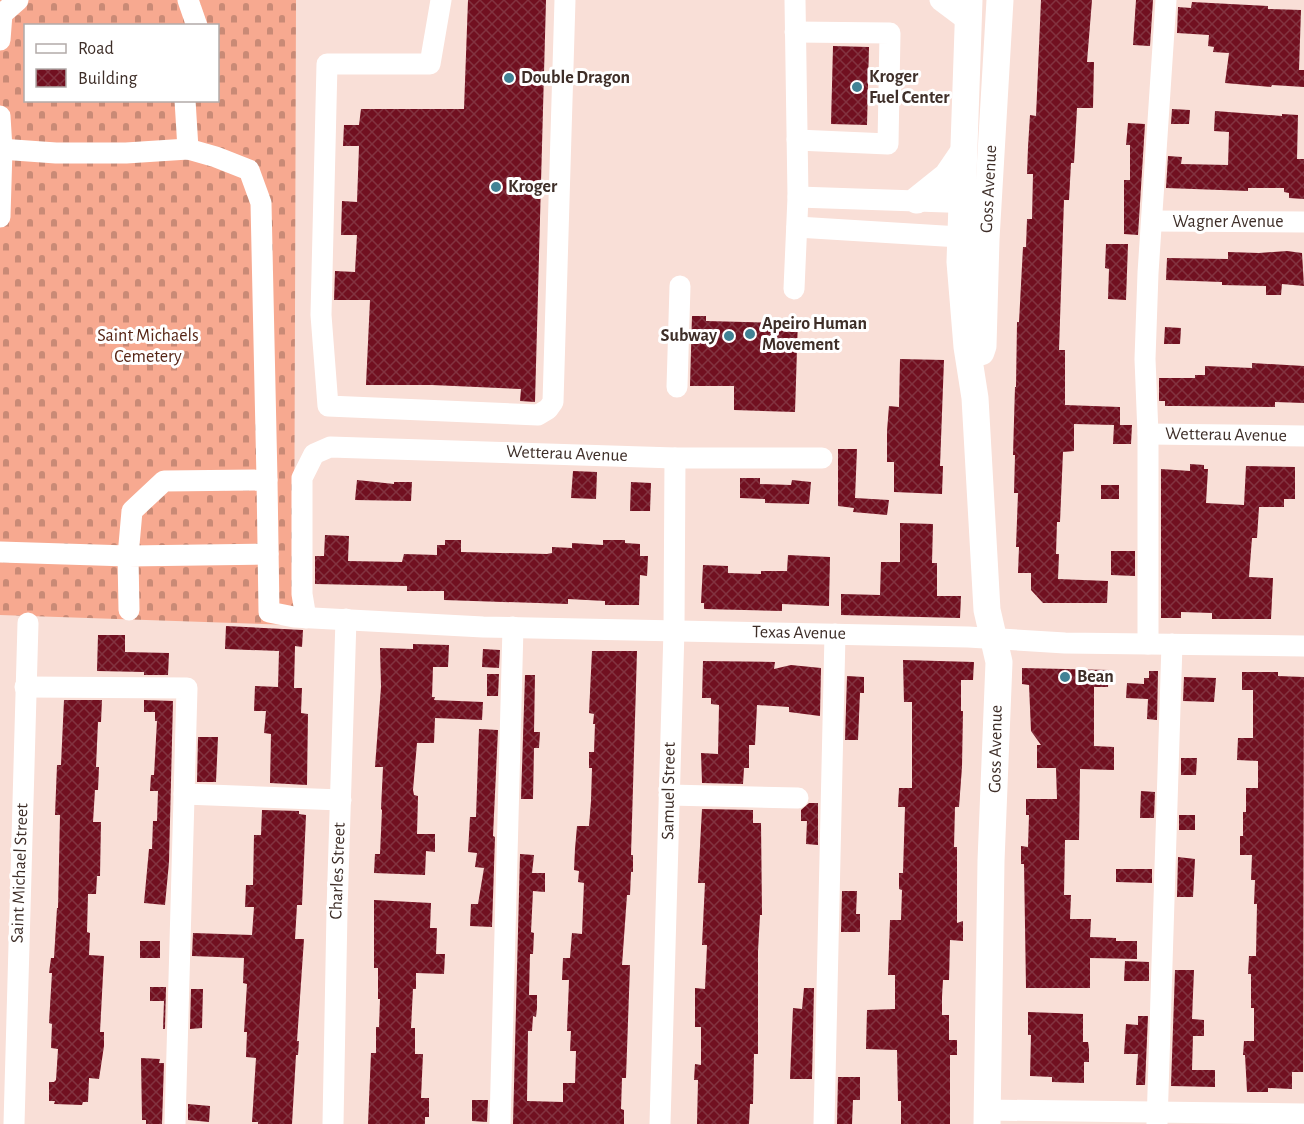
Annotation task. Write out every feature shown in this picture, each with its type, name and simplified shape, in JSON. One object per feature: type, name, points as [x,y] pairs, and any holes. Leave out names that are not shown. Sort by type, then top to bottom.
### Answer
[{"type":"main road","name":"Goss Avenue","points":[[987,1117],[999,662],[986,600],[973,376],[961,273],[988,204],[1000,0]]},
{"type":"main road","name":"Goss Avenue","points":[[968,10],[961,203],[973,238]]},
{"type":"main road","points":[[917,200],[947,176],[962,154]]},
{"type":"street","points":[[188,0],[196,24]]},
{"type":"street","points":[[441,0],[430,64],[327,64],[321,315],[328,406],[538,415],[548,409],[553,402],[565,0]]},
{"type":"street","points":[[794,289],[798,197],[795,0]]},
{"type":"street","points":[[940,0],[968,10]]},
{"type":"street","points":[[1148,644],[1148,434],[1145,359],[1148,273],[1166,0]]},
{"type":"street","points":[[0,40],[7,8]]},
{"type":"street","points":[[795,32],[890,33],[888,144],[797,140]]},
{"type":"street","points":[[185,102],[188,149]]},
{"type":"street","points":[[0,116],[0,217]]},
{"type":"street","points":[[0,552],[128,556],[268,554],[261,203],[249,170],[188,149],[91,153],[1,149]]},
{"type":"street","points":[[798,197],[988,204]]},
{"type":"street","name":"Wagner Avenue","points":[[1152,221],[1304,222]]},
{"type":"street","points":[[797,227],[973,238]]},
{"type":"street","points":[[677,387],[680,286]]},
{"type":"street","name":"Wetterau Avenue","points":[[1148,434],[1304,436]]},
{"type":"street","name":"Wetterau Avenue","points":[[300,617],[302,478],[314,454],[330,447],[675,458],[822,458]]},
{"type":"street","name":"Samuel Street","points":[[660,1124],[674,630],[675,458]]},
{"type":"street","points":[[129,610],[128,556],[132,511],[164,481],[267,480]]},
{"type":"street","name":"Texas Avenue","points":[[268,554],[269,612],[300,617],[406,624],[835,634],[1065,643],[1304,646]]},
{"type":"street","name":"Charles Street","points":[[333,1124],[346,619]]},
{"type":"street","name":"Saint Michael Street","points":[[14,1124],[9,939],[28,623]]},
{"type":"street","points":[[500,1124],[513,627]]},
{"type":"street","points":[[824,1124],[835,634]]},
{"type":"street","points":[[1157,1118],[1172,645]]},
{"type":"street","points":[[25,687],[187,688],[175,1124]]},
{"type":"street","points":[[184,794],[341,800]]},
{"type":"street","points":[[669,795],[798,798]]},
{"type":"street","points":[[987,1117],[1157,1118],[1304,1114]]},
{"type":"green space","name":"Saint Michaels Cemetery","points":[[0,0],[296,0],[294,625],[0,615]]},
{"type":"building","points":[[468,0],[546,0],[535,402],[520,401],[521,389],[366,385],[370,300],[334,300],[335,271],[355,272],[357,235],[341,235],[342,201],[357,202],[359,146],[343,146],[344,125],[359,125],[361,109],[464,109]]},
{"type":"building","points":[[1041,0],[1092,0],[1087,62],[1094,62],[1093,108],[1077,108],[1069,200],[1064,200],[1059,350],[1065,350],[1065,405],[1120,407],[1120,425],[1132,425],[1131,444],[1113,444],[1114,425],[1074,424],[1074,451],[1063,452],[1056,554],[1059,554],[1058,579],[1108,581],[1107,603],[1043,603],[1031,590],[1031,573],[1018,573],[1019,547],[1016,547],[1018,493],[1014,493],[1015,455],[1013,455],[1017,322],[1019,322],[1023,247],[1026,247],[1027,219],[1032,219],[1033,174],[1027,174],[1028,147],[1030,115],[1036,116]]},
{"type":"building","points":[[1136,0],[1153,0],[1150,46],[1133,45]]},
{"type":"building","points":[[1192,2],[1301,10],[1299,70],[1304,70],[1304,87],[1225,83],[1229,53],[1213,52],[1214,47],[1208,46],[1209,35],[1177,33],[1178,7],[1191,8]]},
{"type":"building","name":"Kroger Fuel Center","points":[[833,46],[869,47],[867,125],[831,124]]},
{"type":"building","points":[[1172,109],[1190,110],[1189,124],[1171,124]]},
{"type":"building","points":[[1215,111],[1298,115],[1297,159],[1304,159],[1304,199],[1289,198],[1289,193],[1284,192],[1284,188],[1248,188],[1248,191],[1166,188],[1168,156],[1182,157],[1181,164],[1228,165],[1229,132],[1214,131]]},
{"type":"building","points":[[1128,123],[1145,124],[1138,235],[1124,234],[1124,180],[1130,180],[1130,145],[1126,145]]},
{"type":"building","points":[[1106,244],[1128,244],[1126,300],[1108,299],[1109,269],[1105,268]]},
{"type":"building","points":[[1228,252],[1302,253],[1304,286],[1282,284],[1281,295],[1266,295],[1266,286],[1166,280],[1167,258],[1228,259]]},
{"type":"building","points":[[692,316],[706,316],[706,321],[782,323],[783,318],[798,318],[795,412],[734,410],[734,386],[690,386]]},
{"type":"building","points":[[1165,327],[1181,328],[1180,344],[1164,344]]},
{"type":"building","points":[[900,359],[944,360],[940,466],[943,466],[942,494],[894,492],[894,462],[887,462],[887,431],[889,406],[899,407]]},
{"type":"building","points":[[1252,363],[1304,366],[1304,403],[1275,402],[1275,407],[1165,406],[1165,401],[1159,401],[1159,378],[1195,378],[1195,375],[1205,375],[1205,366],[1252,368]]},
{"type":"building","points":[[838,449],[857,449],[855,498],[889,500],[887,515],[853,512],[854,508],[838,506]]},
{"type":"building","points":[[1190,464],[1204,465],[1204,469],[1208,469],[1206,503],[1244,505],[1246,466],[1295,467],[1295,499],[1284,499],[1284,507],[1259,507],[1257,538],[1252,538],[1249,577],[1273,578],[1271,619],[1212,619],[1212,613],[1181,612],[1181,618],[1161,618],[1161,469],[1190,471]]},
{"type":"building","points":[[573,471],[597,472],[596,499],[571,498]]},
{"type":"building","points":[[740,478],[760,478],[760,484],[791,485],[792,480],[811,482],[809,504],[765,503],[765,499],[740,498]]},
{"type":"building","points":[[357,480],[394,484],[394,482],[412,482],[411,501],[355,500]]},
{"type":"building","points":[[631,482],[651,483],[650,511],[630,511]]},
{"type":"building","points":[[1101,485],[1119,485],[1119,499],[1101,499]]},
{"type":"building","points":[[900,523],[933,524],[932,563],[937,563],[937,596],[961,596],[960,618],[841,615],[841,594],[880,595],[881,562],[900,562]]},
{"type":"building","points":[[325,535],[349,536],[348,561],[402,562],[404,554],[437,555],[437,545],[445,545],[445,540],[461,540],[461,552],[547,554],[552,553],[552,547],[572,548],[572,543],[603,545],[603,540],[625,540],[625,543],[640,544],[640,556],[648,556],[647,576],[640,575],[639,605],[605,605],[605,601],[568,599],[568,604],[444,600],[444,591],[407,591],[407,586],[315,584],[315,556],[324,556]]},
{"type":"building","points":[[1111,551],[1135,551],[1135,576],[1111,575]]},
{"type":"building","points":[[788,555],[830,557],[829,606],[782,604],[782,611],[704,609],[704,603],[701,603],[703,565],[728,566],[728,573],[761,574],[761,571],[787,571]]},
{"type":"building","points":[[226,626],[303,630],[302,647],[295,646],[294,688],[302,688],[301,713],[308,714],[307,785],[270,783],[271,734],[264,733],[266,711],[254,711],[255,686],[278,687],[279,651],[225,649]]},
{"type":"building","points":[[98,635],[125,635],[125,652],[169,653],[168,675],[97,671]]},
{"type":"building","points":[[413,644],[449,645],[448,667],[433,667],[432,697],[435,697],[434,700],[483,702],[482,720],[435,718],[434,743],[417,743],[413,790],[414,795],[418,796],[417,834],[435,834],[435,852],[426,851],[425,875],[374,873],[375,854],[380,854],[382,810],[383,767],[375,767],[381,687],[380,648],[413,649]]},
{"type":"building","points":[[483,649],[500,650],[499,668],[482,667]]},
{"type":"building","points":[[592,651],[637,651],[631,855],[633,855],[633,872],[631,872],[630,895],[627,895],[622,965],[630,965],[626,1078],[622,1078],[621,1109],[624,1110],[624,1124],[513,1124],[520,854],[534,855],[532,873],[545,873],[545,892],[533,891],[531,932],[534,933],[533,954],[530,954],[529,995],[537,995],[537,1008],[536,1017],[533,1016],[532,1031],[528,1031],[527,1101],[563,1102],[563,1083],[575,1083],[576,1051],[570,1051],[571,1031],[567,1031],[569,980],[562,980],[563,958],[570,958],[572,933],[582,934],[584,883],[578,882],[579,871],[574,870],[577,826],[589,826],[592,768],[589,768],[589,752],[594,752],[595,724],[593,724],[594,714],[589,713]]},
{"type":"building","points":[[903,660],[974,662],[973,680],[961,680],[962,767],[959,807],[955,807],[957,923],[963,921],[963,941],[950,940],[949,980],[943,980],[942,997],[942,1015],[949,1015],[949,1040],[957,1040],[957,1055],[950,1055],[950,1124],[901,1124],[897,1050],[866,1049],[867,1010],[895,1009],[895,975],[888,975],[890,920],[901,920],[902,890],[899,889],[899,873],[903,873],[905,807],[898,807],[899,788],[912,788],[912,702],[904,702]]},
{"type":"building","points":[[703,661],[775,662],[774,669],[791,665],[821,668],[820,716],[789,712],[789,707],[757,705],[755,745],[749,745],[749,768],[744,768],[743,784],[702,783],[701,753],[718,754],[719,705],[711,704],[711,698],[702,698]]},
{"type":"building","points":[[1022,668],[1109,670],[1108,687],[1094,687],[1094,746],[1114,747],[1114,770],[1080,769],[1079,840],[1065,840],[1064,895],[1071,895],[1070,919],[1091,919],[1090,937],[1137,941],[1137,959],[1090,958],[1090,988],[1026,988],[1024,864],[1021,864],[1021,846],[1028,847],[1029,815],[1026,815],[1026,799],[1057,799],[1056,768],[1037,768],[1037,745],[1041,745],[1031,731],[1029,685],[1022,684]]},
{"type":"building","points":[[1149,671],[1158,671],[1157,720],[1147,719],[1148,699],[1126,698],[1127,683],[1144,684],[1144,678],[1149,678]]},
{"type":"building","points":[[1242,672],[1278,672],[1278,676],[1304,677],[1303,1072],[1292,1072],[1292,1089],[1268,1088],[1268,1092],[1247,1092],[1245,1055],[1243,1055],[1244,1041],[1254,1041],[1251,974],[1248,974],[1249,956],[1256,956],[1257,904],[1254,904],[1255,880],[1251,880],[1252,855],[1240,855],[1240,836],[1243,836],[1243,812],[1246,812],[1246,788],[1258,788],[1258,761],[1237,760],[1238,738],[1253,738],[1253,690],[1242,690]]},
{"type":"building","points":[[487,674],[499,674],[498,696],[487,696]]},
{"type":"building","points":[[525,675],[535,675],[534,732],[540,732],[539,748],[534,748],[533,799],[521,799]]},
{"type":"building","points":[[847,676],[864,677],[864,693],[860,693],[858,740],[845,740]]},
{"type":"building","points":[[1184,677],[1216,678],[1214,702],[1183,701]]},
{"type":"building","points":[[64,700],[102,700],[101,722],[98,722],[96,767],[99,767],[98,790],[95,790],[93,822],[101,822],[100,876],[97,876],[96,894],[88,894],[87,932],[90,933],[89,955],[104,956],[100,1032],[104,1032],[104,1046],[99,1079],[89,1078],[88,1102],[83,1102],[82,1105],[54,1104],[55,1101],[49,1101],[49,1082],[56,1080],[58,1049],[51,1048],[52,1024],[49,1023],[52,973],[49,973],[51,958],[54,958],[58,908],[60,815],[55,815],[57,765],[61,765]]},
{"type":"building","points":[[144,700],[173,701],[169,862],[165,905],[144,903],[149,849],[152,849],[153,821],[157,821],[158,791],[150,791],[151,775],[154,775],[157,721],[155,721],[155,712],[144,712]]},
{"type":"building","points":[[479,729],[498,730],[492,927],[470,926],[471,904],[478,904],[484,868],[475,867],[477,853],[468,852],[470,817],[476,817]]},
{"type":"building","points":[[198,737],[218,737],[216,782],[197,782]]},
{"type":"building","points":[[1181,758],[1197,758],[1196,775],[1181,775]]},
{"type":"building","points":[[1141,791],[1155,792],[1154,818],[1140,818]]},
{"type":"building","points":[[809,803],[818,803],[818,845],[806,844],[807,821],[801,821],[801,810]]},
{"type":"building","points":[[702,809],[753,810],[753,823],[761,823],[762,915],[760,915],[758,951],[758,1054],[754,1054],[753,1104],[750,1104],[749,1124],[697,1124],[698,1080],[694,1080],[695,1064],[701,1065],[701,1027],[695,1027],[695,988],[705,989],[707,945],[702,945],[705,883],[698,883]]},
{"type":"building","points":[[262,810],[299,811],[299,814],[306,815],[302,905],[297,905],[295,939],[304,939],[292,1124],[252,1122],[256,1058],[246,1057],[247,1032],[244,1032],[247,984],[243,983],[244,958],[192,956],[193,933],[252,935],[254,907],[245,907],[246,885],[253,885],[254,835],[261,835]]},
{"type":"building","points":[[1179,815],[1195,815],[1195,830],[1179,830]]},
{"type":"building","points":[[1178,857],[1195,859],[1193,897],[1177,897]]},
{"type":"building","points":[[1116,869],[1152,869],[1152,883],[1116,882]]},
{"type":"building","points":[[842,891],[857,891],[856,914],[860,914],[860,932],[841,932]]},
{"type":"building","points":[[374,900],[431,903],[430,928],[437,928],[436,954],[445,954],[444,974],[416,973],[416,989],[413,989],[411,1028],[415,1028],[415,1054],[423,1054],[421,1098],[429,1098],[429,1117],[425,1117],[425,1124],[368,1124],[371,1053],[376,1053],[376,1027],[379,1027],[380,999],[378,999],[378,968],[374,968]]},
{"type":"building","points":[[140,941],[160,941],[160,958],[140,958]]},
{"type":"building","points":[[1125,961],[1149,962],[1149,981],[1124,981]]},
{"type":"building","points":[[1175,970],[1194,970],[1192,1019],[1204,1020],[1204,1036],[1193,1036],[1192,1070],[1215,1070],[1215,1087],[1171,1086]]},
{"type":"building","points":[[150,987],[166,987],[165,1029],[163,1029],[164,1001],[150,1001]]},
{"type":"building","points":[[804,988],[814,988],[812,1079],[790,1079],[793,1008],[802,1009]]},
{"type":"building","points":[[191,989],[203,989],[202,1028],[190,1029]]},
{"type":"building","points":[[1028,1012],[1083,1014],[1083,1042],[1088,1042],[1089,1049],[1089,1062],[1084,1062],[1084,1083],[1052,1082],[1052,1077],[1030,1076],[1031,1035],[1028,1035]]},
{"type":"building","points":[[1138,1016],[1148,1016],[1145,1085],[1136,1085],[1138,1054],[1124,1054],[1126,1024],[1138,1025]]},
{"type":"building","points":[[141,1058],[160,1059],[159,1063],[164,1063],[162,1124],[146,1124],[146,1120],[142,1120]]},
{"type":"building","points":[[838,1077],[860,1077],[860,1100],[853,1100],[852,1124],[837,1124]]},
{"type":"building","points":[[472,1100],[488,1100],[487,1122],[472,1121]]},
{"type":"building","points":[[188,1104],[210,1106],[209,1122],[188,1120]]},
{"type":"place","name":"Double Dragon","points":[[509,78]]},
{"type":"place","name":"Kroger Fuel Center","points":[[857,87]]},
{"type":"place","name":"Kroger","points":[[496,187]]},
{"type":"place","name":"Apeiro Human Movement","points":[[750,334]]},
{"type":"place","name":"Subway","points":[[729,336]]},
{"type":"place","name":"Bean","points":[[1065,677]]}]
